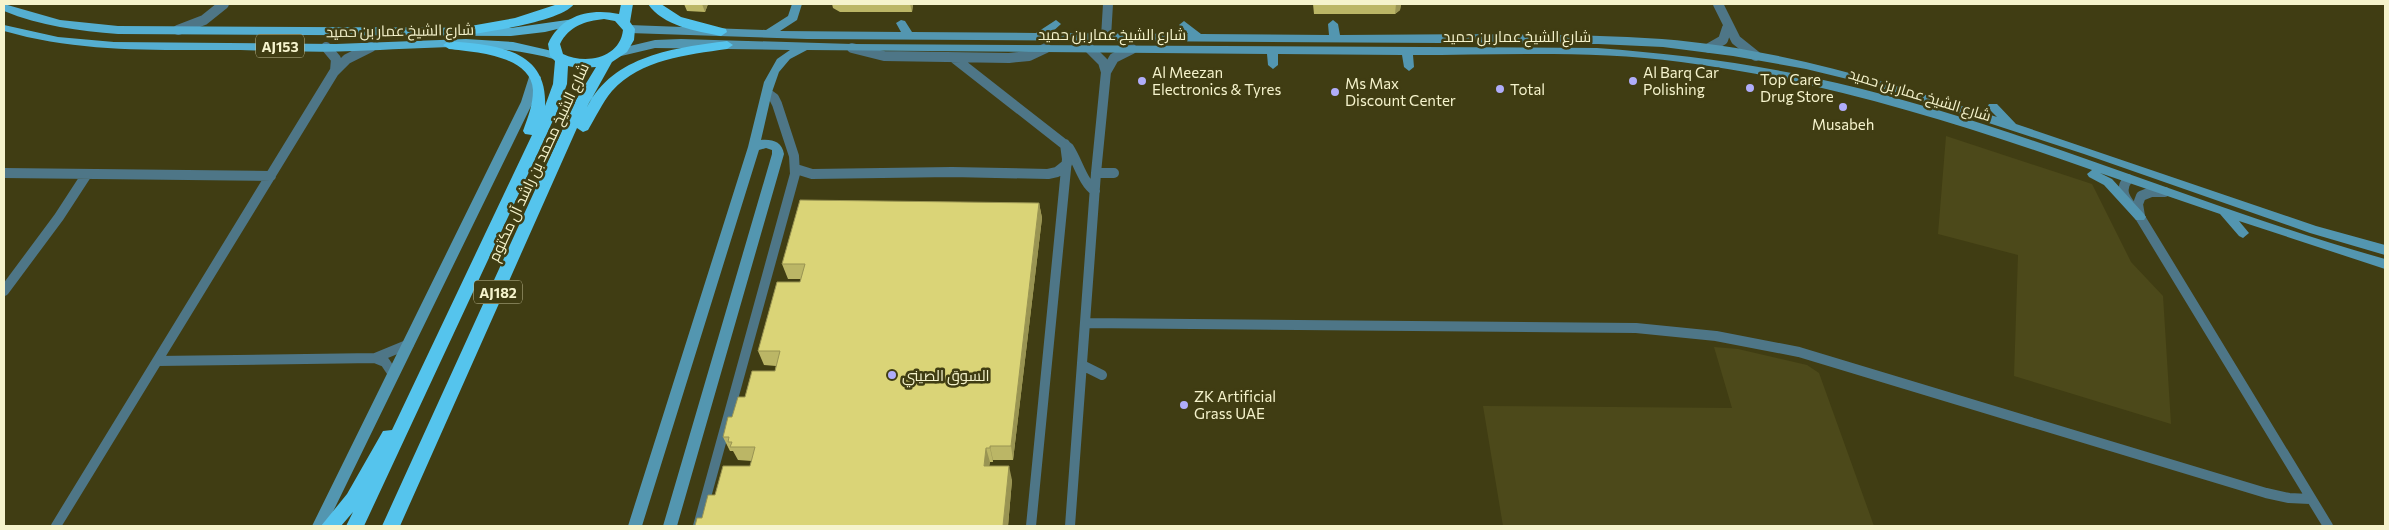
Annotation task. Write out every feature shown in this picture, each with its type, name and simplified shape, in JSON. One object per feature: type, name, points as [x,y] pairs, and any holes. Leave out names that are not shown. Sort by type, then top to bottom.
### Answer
[{"type":"highway","points":[[459,32],[526,21],[568,4]]},
{"type":"highway","points":[[576,21],[594,4]]},
{"type":"highway","points":[[627,4],[628,41],[612,56],[582,64],[559,58],[554,50],[556,38],[566,26],[576,21],[604,15],[627,25]]},
{"type":"highway","points":[[654,4],[668,16],[678,21],[721,32]]},
{"type":"highway","points":[[449,45],[482,48],[502,53],[527,65],[535,77],[539,88],[539,108],[520,150],[520,160],[523,166]]},
{"type":"highway","points":[[557,162],[574,144],[598,97],[616,78],[655,58],[727,45]]},
{"type":"highway","name":"شارع الشيخ محمد بن راشد آل مكتوم","points":[[391,526],[589,88],[612,56]]},
{"type":"highway","name":"شارع الشيخ محمد بن راشد آل مكتوم","points":[[355,526],[523,166],[554,104],[560,84],[559,58]]},
{"type":"highway","points":[[330,526],[353,499],[388,438],[405,421]]},
{"type":"main road","name":"شارع الشيخ عمار بن حميد","points":[[4,7],[46,21],[80,27],[177,30],[523,31],[576,21]]},
{"type":"main road","name":"شارع الشيخ عمار بن حميد","points":[[4,28],[41,38],[105,46],[370,48],[513,45],[559,58]]},
{"type":"street","points":[[765,35],[793,18],[797,4]]},
{"type":"street","points":[[1106,37],[1108,4]]},
{"type":"street","points":[[1718,4],[1727,28],[1737,43],[1756,56]]},
{"type":"street","points":[[177,30],[195,25],[221,7]]},
{"type":"street","points":[[221,7],[219,24],[225,31]]},
{"type":"street","points":[[793,18],[799,29],[807,36]]},
{"type":"street","points":[[901,23],[909,36]]},
{"type":"street","points":[[1039,36],[1056,24]]},
{"type":"street","points":[[1334,24],[1335,38]]},
{"type":"street","name":"شارع الشيخ عمار بن حميد","points":[[627,25],[765,35],[807,36],[1598,40],[1709,48],[1756,56],[1874,82],[2322,232],[2385,250]]},
{"type":"street","points":[[1184,25],[1198,37]]},
{"type":"street","points":[[1709,48],[1723,40],[1727,28]]},
{"type":"street","name":"شارع الشيخ عمار بن حميد","points":[[612,56],[668,44],[807,48],[1620,52],[1722,62],[1780,72],[1854,89],[1915,107],[2385,264]]},
{"type":"street","points":[[326,47],[336,59],[334,72]]},
{"type":"street","points":[[764,47],[773,56],[777,66]]},
{"type":"street","points":[[56,526],[334,72],[347,59],[370,48]]},
{"type":"street","points":[[635,526],[754,147],[767,93],[777,66],[789,54],[807,48]]},
{"type":"street","points":[[852,48],[884,56],[954,58],[1016,58],[1029,56],[1046,48]]},
{"type":"street","points":[[1090,49],[1100,57],[1106,72]]},
{"type":"street","points":[[1070,526],[1096,173],[1106,72],[1114,58],[1132,50]]},
{"type":"street","points":[[1272,50],[1273,65]]},
{"type":"street","points":[[1407,51],[1409,67]]},
{"type":"street","points":[[954,58],[1065,144],[1078,161],[1087,186],[1095,191]]},
{"type":"street","points":[[319,526],[527,102],[535,77]]},
{"type":"street","points":[[698,526],[796,169],[777,104],[774,98],[767,93]]},
{"type":"street","points":[[1993,107],[2012,127]]},
{"type":"street","points":[[2020,142],[2039,156],[2092,174],[2108,182],[2140,217]]},
{"type":"street","points":[[670,526],[778,154],[776,148],[771,144],[762,144],[754,147]]},
{"type":"street","points":[[1032,526],[1066,164],[1065,144]]},
{"type":"street","points":[[796,169],[812,174],[952,172],[1048,174],[1057,172],[1066,164]]},
{"type":"street","points":[[4,173],[271,176]]},
{"type":"street","points":[[1096,173],[1114,173]]},
{"type":"street","points":[[4,291],[92,174]]},
{"type":"street","points":[[2265,213],[2245,211],[2146,178],[2128,179],[2123,185],[2123,194],[2140,217],[2328,526]]},
{"type":"street","points":[[2140,217],[2138,204],[2142,196],[2151,192],[2165,192]]},
{"type":"street","points":[[2221,210],[2243,233]]},
{"type":"street","points":[[1085,323],[1626,327],[1716,336],[1758,343],[1841,364],[2266,493],[2289,498],[2310,499]]},
{"type":"street","points":[[157,362],[375,358],[396,351],[409,344]]},
{"type":"street","points":[[375,358],[385,362],[393,374]]},
{"type":"street","points":[[1082,366],[1102,375]]},
{"type":"shaded area","points":[[1946,136],[2092,184],[2131,262],[2163,296],[2171,424],[2014,376],[2018,255],[1938,234]]},
{"type":"shaded area","points":[[1714,347],[1738,349],[1807,365],[1819,373],[1874,526],[1503,526],[1483,406],[1732,408]]},
{"type":"building","name":"السوق الصيني","points":[[800,200],[1039,203],[1011,446],[990,446],[990,448],[986,448],[984,466],[1009,466],[1003,526],[695,526],[697,518],[702,518],[708,495],[715,495],[723,466],[750,466],[755,447],[730,447],[732,442],[728,442],[729,437],[723,437],[728,417],[732,417],[738,397],[745,397],[752,371],[775,371],[780,351],[758,351],[777,282],[800,282],[805,264],[782,264]]},
{"type":"place","name":"Al Meezan Electronics & Tyres","points":[[1142,81]]},
{"type":"place","name":"Al Barq Car Polishing","points":[[1633,81]]},
{"type":"place","name":"Top Care Drug Store","points":[[1750,88]]},
{"type":"place","name":"Total","points":[[1500,89]]},
{"type":"place","name":"Ms Max Discount Center","points":[[1335,92]]},
{"type":"place","name":"Musabeh","points":[[1843,107]]},
{"type":"place","name":"السوق الصيني","points":[[892,375]]},
{"type":"place","name":"ZK Artificial Grass UAE","points":[[1184,405]]}]
